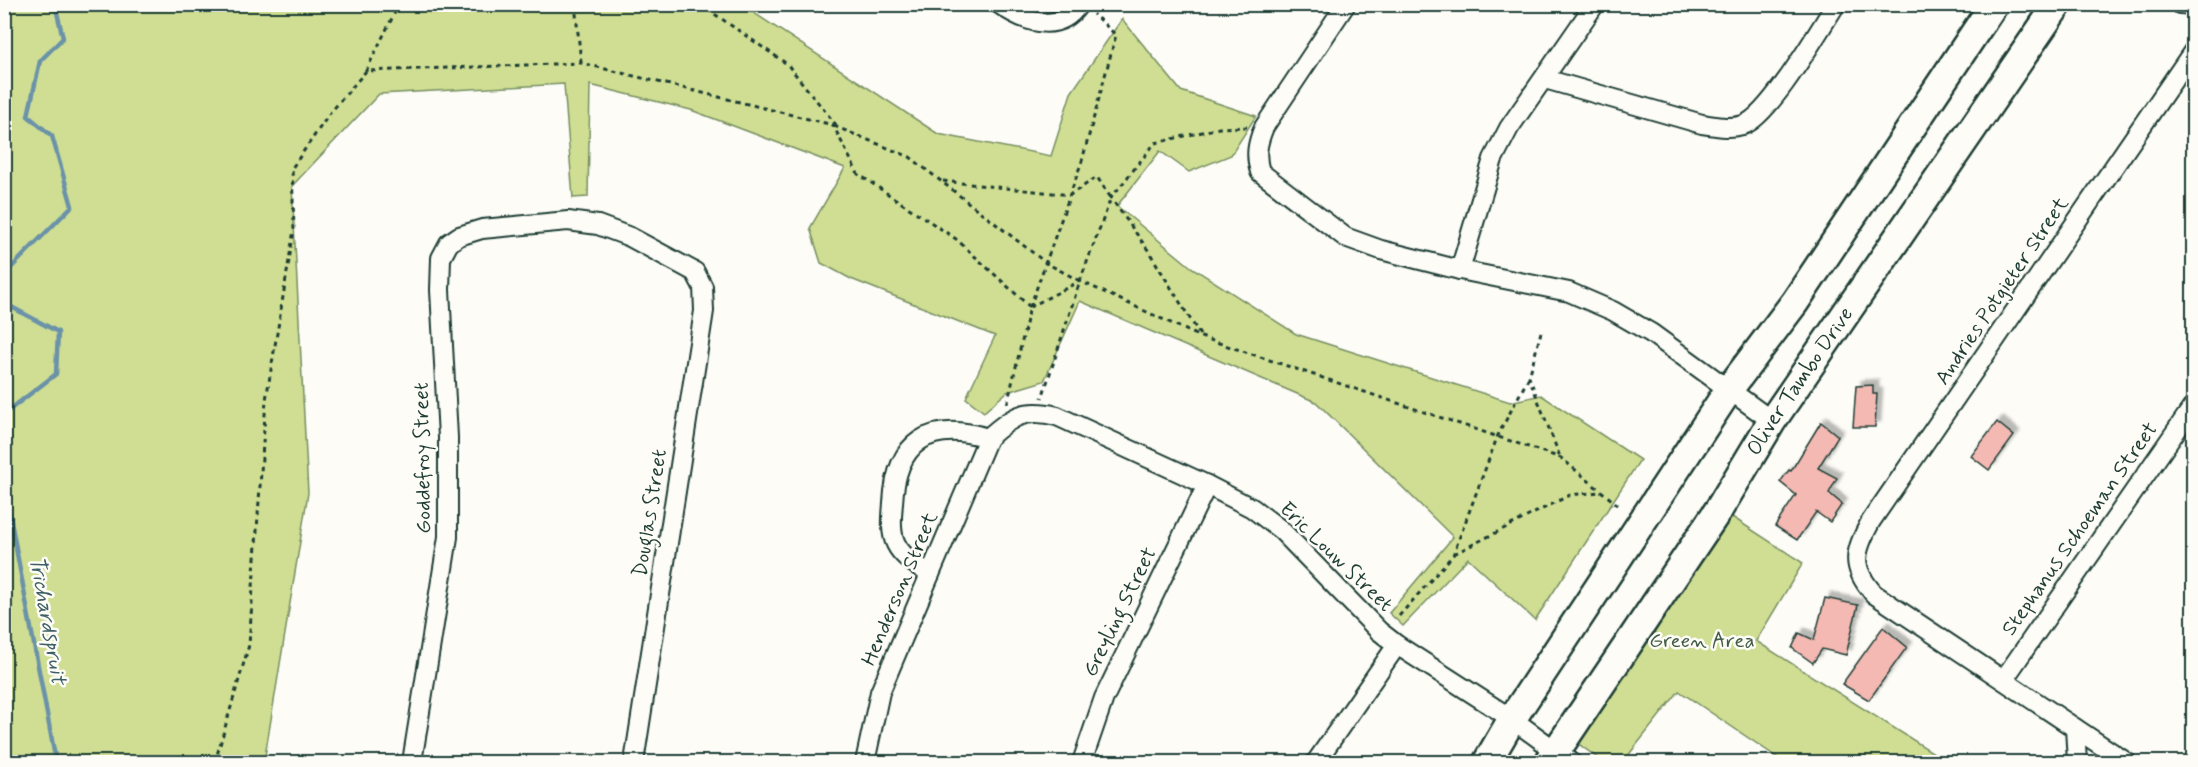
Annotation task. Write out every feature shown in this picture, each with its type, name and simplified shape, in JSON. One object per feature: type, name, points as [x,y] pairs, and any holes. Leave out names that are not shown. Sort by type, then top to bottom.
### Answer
[{"type":"street","points":[[999,4],[1016,16],[1036,23],[1053,23],[1085,8]]},
{"type":"street","points":[[1346,4],[1264,127],[1258,142],[1256,157],[1260,172],[1345,237],[1381,250],[1460,270],[1569,292],[1595,303],[1651,333],[1730,388],[1772,421]]},
{"type":"street","points":[[1460,270],[1493,159],[1509,128],[1595,4]]},
{"type":"street","points":[[1545,79],[1702,124],[1724,128],[1744,125],[1763,112],[1836,4]]},
{"type":"street","points":[[1487,762],[1512,719],[1730,388],[1794,302],[1994,4]]},
{"type":"street","name":"Oliver Tambo Drive","points":[[1559,759],[1719,509],[1772,421],[2058,4]]},
{"type":"street","points":[[2180,4],[2193,5]]},
{"type":"street","name":"Andries Potgieter Street","points":[[2004,679],[1874,594],[1860,578],[1856,561],[1860,542],[1871,521],[2193,50]]},
{"type":"street","name":"Douglas Street","points":[[441,258],[449,243],[459,236],[482,229],[568,221],[598,225],[630,237],[695,272],[703,287],[704,311],[634,762]]},
{"type":"street","name":"Goddefroy Street","points":[[412,762],[448,537],[448,437],[440,290],[441,258]]},
{"type":"street","name":"Stephanus Schoeman Street","points":[[2004,679],[2193,405]]},
{"type":"street","points":[[930,574],[904,556],[896,543],[892,524],[893,495],[901,464],[909,448],[916,441],[932,435],[995,431],[1017,415],[1038,412]]},
{"type":"street","name":"Eric Louw Street","points":[[1038,412],[1057,416],[1252,508],[1281,530],[1379,631],[1512,719],[1559,759]]},
{"type":"street","name":"Henderson Street","points":[[865,762],[880,692],[930,574],[995,431]]},
{"type":"street","name":"Greyling Street","points":[[1082,762],[1104,698],[1207,485]]},
{"type":"street","points":[[1316,762],[1397,645]]},
{"type":"street","points":[[2004,679],[2126,762]]},
{"type":"street","points":[[2076,728],[2076,762]]},
{"type":"path","points":[[215,762],[249,645],[266,400],[294,230],[292,168],[330,114],[366,71],[399,4]]},
{"type":"path","points":[[575,4],[581,63]]},
{"type":"path","points":[[700,4],[787,64],[838,127]]},
{"type":"path","points":[[995,431],[1030,307],[1082,161],[1116,35],[1085,8]]},
{"type":"path","points":[[366,71],[581,63],[833,125],[910,157],[1046,263],[1080,281],[1201,337],[1561,458],[1618,505]]},
{"type":"path","points":[[833,125],[858,174],[956,239],[1030,307]]},
{"type":"path","points":[[1038,412],[1080,281],[1111,198],[1155,143],[1219,128],[1264,127]]},
{"type":"path","points":[[943,182],[1070,195],[1097,177],[1148,250],[1201,337]]},
{"type":"path","points":[[1030,307],[1080,281]]},
{"type":"path","points":[[1399,616],[1453,555],[1498,435],[1528,377],[1541,332]]},
{"type":"path","points":[[1528,377],[1561,458]]},
{"type":"path","points":[[1453,555],[1570,495],[1603,492]]},
{"type":"green space","points":[[4,5],[742,5],[938,134],[1051,156],[1071,93],[1122,19],[1181,91],[1256,116],[1231,155],[1189,172],[1160,151],[1117,206],[1191,267],[1296,334],[1510,402],[1541,395],[1640,460],[1535,620],[1468,558],[1403,626],[1389,613],[1453,537],[1316,402],[1080,301],[1044,381],[1007,392],[984,412],[966,398],[995,336],[851,279],[821,263],[810,228],[845,168],[691,110],[590,85],[588,197],[573,198],[564,84],[379,94],[292,186],[308,493],[264,762],[5,762]]},
{"type":"green space","name":"Green Area","points":[[1726,513],[1803,563],[1756,641],[1948,762],[1784,762],[1679,691],[1623,762],[1603,762],[1572,739]]},
{"type":"building","points":[[1873,385],[1873,394],[1877,394],[1875,427],[1853,427],[1856,386]]},
{"type":"building","points":[[1821,422],[1838,436],[1818,468],[1837,478],[1829,493],[1842,504],[1830,522],[1816,512],[1797,540],[1775,526],[1796,495],[1780,482],[1789,470],[1791,471]]},
{"type":"building","points":[[1997,422],[2014,436],[1989,470],[1971,456]]},
{"type":"building","points":[[1825,598],[1858,605],[1846,655],[1822,649],[1813,663],[1792,648],[1799,633],[1814,640]]},
{"type":"building","points":[[1883,627],[1907,647],[1869,700],[1842,684]]},
{"type":"waterway","name":"Trichardspruit","points":[[4,275],[72,206],[52,136],[28,116],[40,61],[63,38],[55,4]]},
{"type":"waterway","name":"Trichardspruit","points":[[4,303],[58,332],[56,374],[4,414]]},
{"type":"waterway","name":"Trichardspruit","points":[[4,484],[56,762]]}]
